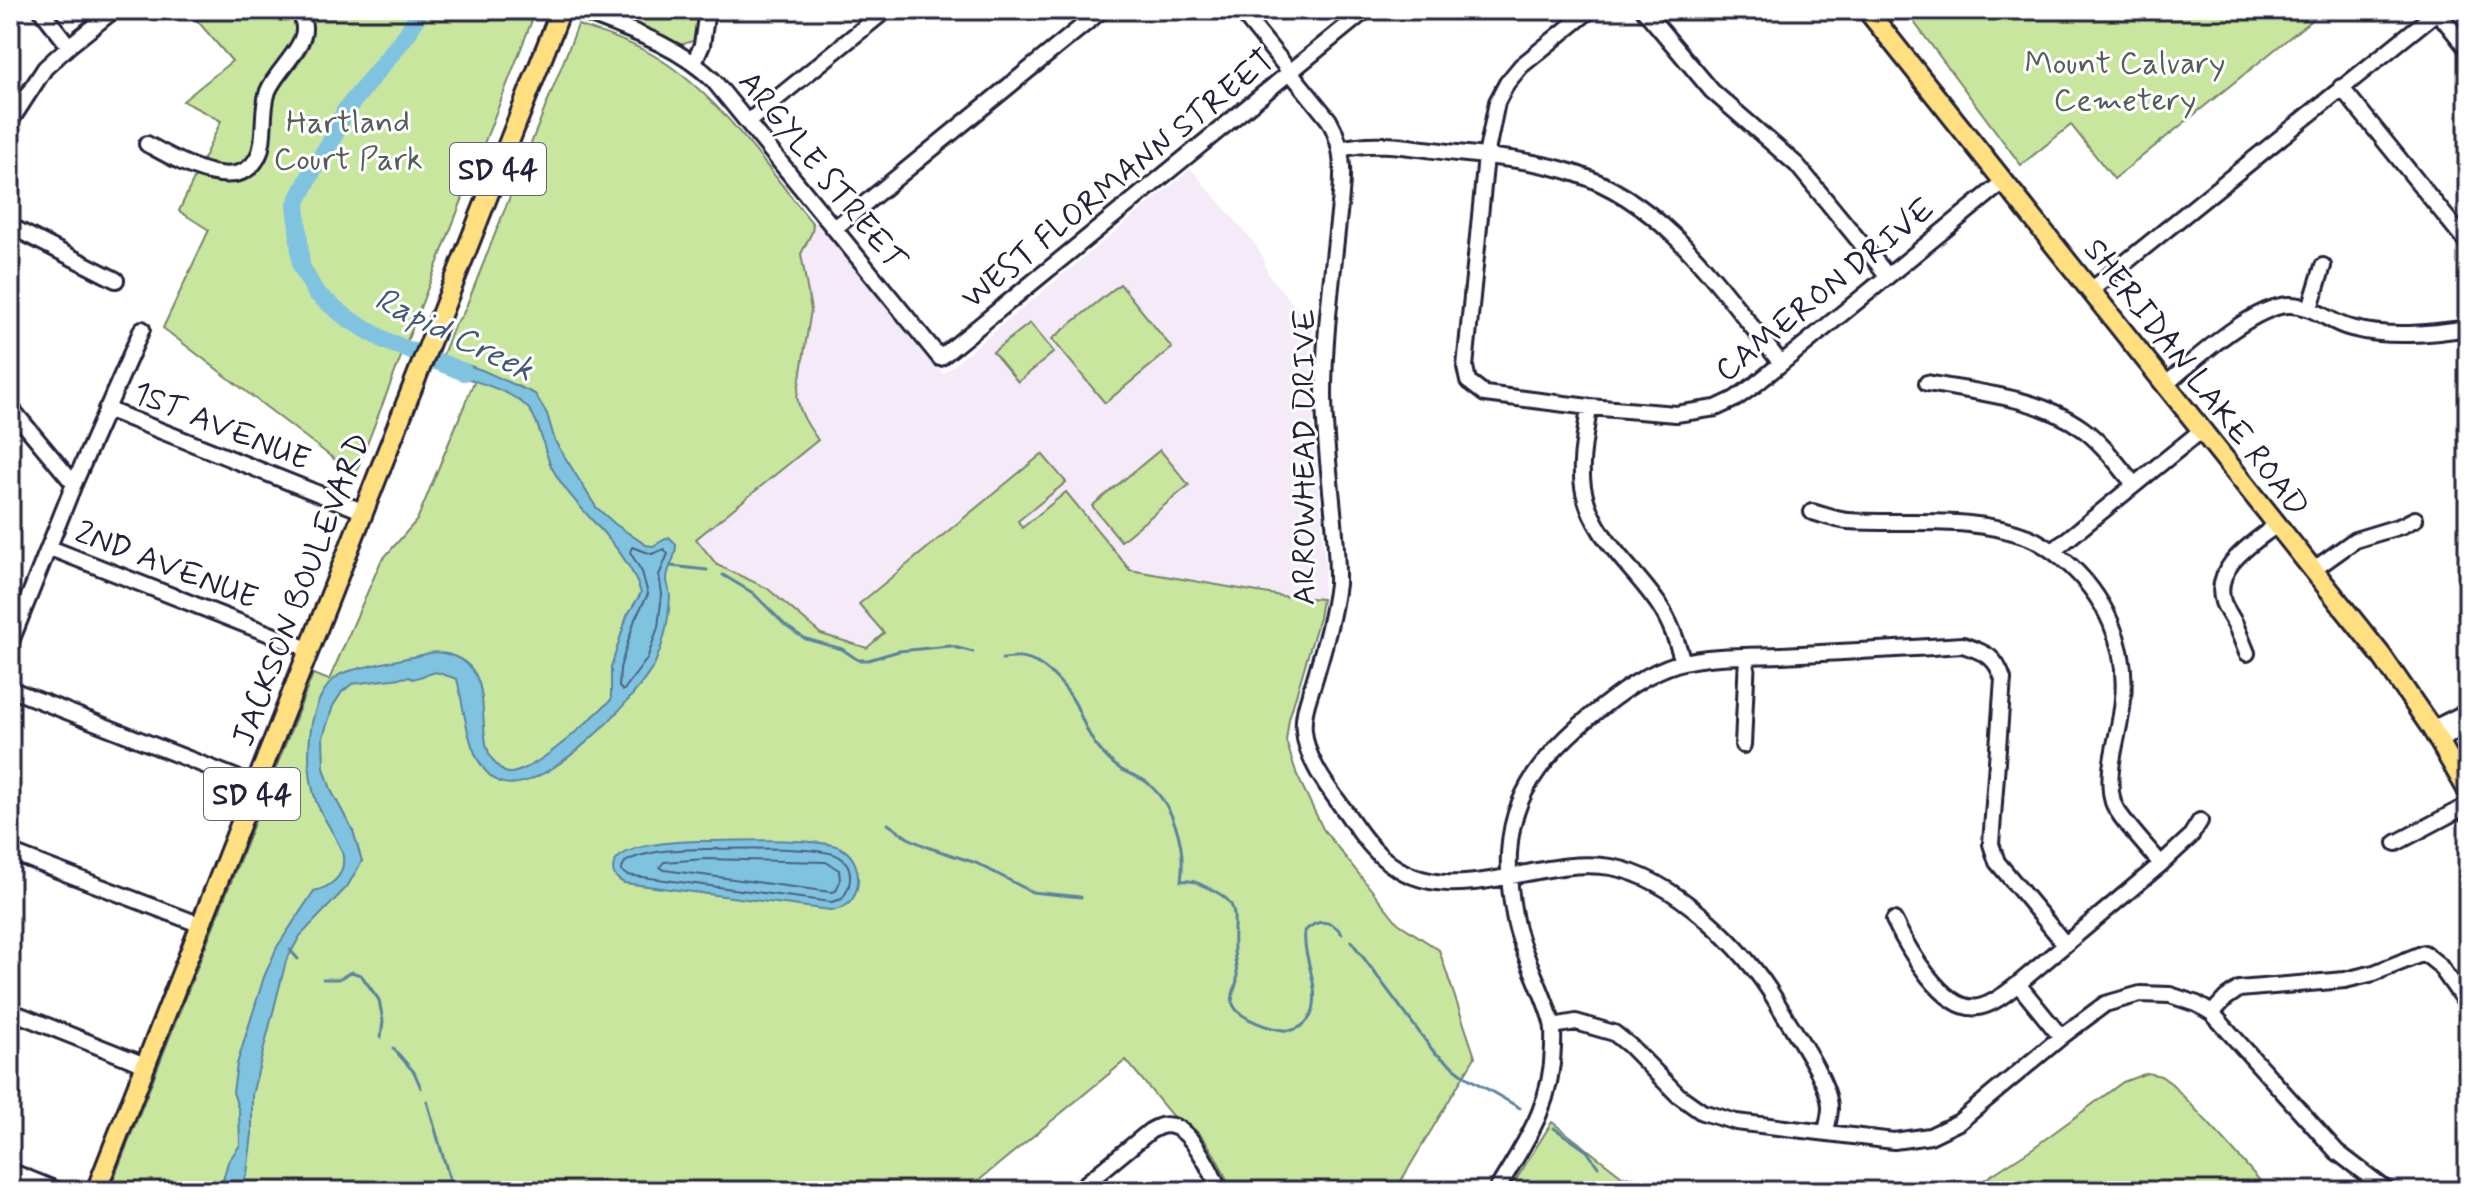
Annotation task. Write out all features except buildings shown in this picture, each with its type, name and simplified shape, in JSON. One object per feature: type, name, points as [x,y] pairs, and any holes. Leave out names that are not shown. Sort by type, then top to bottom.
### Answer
[{"type":"main road","name":"JACKSON BOULEVARD","points":[[96,1191],[561,10]]},
{"type":"main road","name":"SHERIDAN LAKE ROAD","points":[[1867,10],[2388,663],[2436,735],[2468,791]]},
{"type":"street","points":[[41,10],[69,46]]},
{"type":"street","points":[[10,122],[45,68],[114,10]]},
{"type":"street","points":[[147,144],[190,166],[219,175],[232,175],[253,164],[260,151],[264,106],[269,88],[303,39],[300,10]]},
{"type":"street","points":[[578,10],[647,37],[694,63]]},
{"type":"street","name":"ARGYLE STREET","points":[[707,10],[702,45],[694,63],[724,91],[940,358]]},
{"type":"street","points":[[749,121],[886,10]]},
{"type":"street","points":[[835,228],[1102,10]]},
{"type":"street","points":[[1240,10],[1329,120],[1341,149],[1364,144],[1548,165],[1579,174],[1620,193],[1683,244],[1781,363]]},
{"type":"street","name":"WEST FLORMANN STREET","points":[[940,358],[1366,10]]},
{"type":"street","points":[[1486,156],[1497,102],[1507,83],[1521,66],[1590,10]]},
{"type":"street","points":[[1644,10],[1712,91],[1797,165],[1887,275]]},
{"type":"street","points":[[2090,291],[2438,11],[2468,50]]},
{"type":"street","points":[[2341,87],[2468,244]]},
{"type":"street","name":"ARROWHEAD DRIVE","points":[[1341,149],[1342,188],[1324,395],[1337,584],[1329,630],[1305,711],[1304,733],[1315,764],[1375,850],[1395,867],[1420,879],[1453,885],[1576,865],[1611,866],[1634,873],[1687,902],[1740,953],[1770,991],[1826,1087],[1830,1108],[1826,1132]]},
{"type":"street","name":"CAMERON DRIVE","points":[[1486,156],[1465,367],[1468,381],[1485,394],[1676,414],[1716,408],[1735,399],[2003,182]]},
{"type":"street","points":[[10,226],[116,280]]},
{"type":"street","points":[[2310,308],[2323,266]]},
{"type":"street","points":[[2165,385],[2236,328],[2259,313],[2287,305],[2310,308],[2349,328],[2392,335],[2468,328]]},
{"type":"street","points":[[10,644],[74,484],[142,329]]},
{"type":"street","points":[[1927,383],[2015,400],[2060,416],[2091,436],[2134,484]]},
{"type":"street","points":[[10,407],[74,484]]},
{"type":"street","points":[[1589,407],[1581,470],[1589,511],[1600,532],[1659,604],[1673,628],[1683,662]]},
{"type":"street","name":"1ST AVENUE","points":[[106,409],[362,511]]},
{"type":"street","points":[[2053,551],[2202,430]]},
{"type":"street","points":[[1812,512],[1845,521],[1958,522],[2000,527],[2053,551],[2082,576],[2103,606],[2123,658],[2123,699],[2111,775],[2114,806],[2161,864]]},
{"type":"street","points":[[2313,570],[2355,540],[2415,519]]},
{"type":"street","points":[[2247,653],[2224,604],[2222,583],[2227,568],[2234,560],[2276,525]]},
{"type":"street","name":"2ND AVENUE","points":[[50,548],[308,649]]},
{"type":"street","points":[[1496,1191],[1539,1118],[1549,1090],[1553,1062],[1553,1026],[1514,918],[1509,842],[1517,809],[1544,761],[1570,733],[1649,673],[1683,662],[1747,656],[1963,645],[1986,654],[1998,664],[2003,679],[1991,844],[1997,862],[2065,944]]},
{"type":"street","points":[[1743,745],[1747,656]]},
{"type":"street","points":[[10,689],[255,785]]},
{"type":"street","points":[[2436,735],[2468,711]]},
{"type":"street","points":[[2436,735],[2468,724]]},
{"type":"street","points":[[2396,843],[2468,805]]},
{"type":"street","points":[[1894,920],[1909,949],[1948,998],[1963,1006],[1980,1007],[2018,984],[2161,864],[2190,837],[2200,821]]},
{"type":"street","points":[[10,852],[201,925]]},
{"type":"street","points":[[2212,1013],[2239,989],[2345,980],[2374,973],[2424,953],[2439,965],[2468,1006]]},
{"type":"street","points":[[2018,984],[2061,1037]]},
{"type":"street","points":[[1553,1026],[1576,1022],[1614,1033],[1678,1095],[1702,1112],[1736,1122],[1894,1141],[1930,1136],[1959,1122],[2105,1004],[2140,994],[2170,995],[2212,1013],[2337,1152],[2388,1191]]},
{"type":"street","points":[[10,1011],[145,1065]]},
{"type":"street","points":[[1077,1191],[1150,1131],[1164,1125],[1184,1133],[1202,1157],[1219,1191]]},
{"type":"street","points":[[10,1171],[59,1191]]},
{"type":"shaded area","points":[[1191,169],[1250,238],[1262,255],[1268,274],[1312,327],[1313,424],[1325,567],[1322,599],[1281,596],[1129,570],[1066,492],[867,648],[821,634],[767,588],[717,565],[695,540],[818,440],[802,415],[797,397],[811,310],[801,254],[813,224],[818,220],[943,374]]},
{"type":"green space","name":"Hartland Court Park","points":[[188,10],[536,10],[355,475],[163,328],[209,230],[179,211],[221,121],[183,101],[232,61]]},
{"type":"green space","points":[[600,10],[700,10],[693,41],[680,45]]},
{"type":"green space","name":"Mount Calvary Cemetery","points":[[1905,10],[2324,10],[2114,179],[2071,125],[2021,165]]},
{"type":"green space","points":[[578,25],[639,48],[681,74],[742,134],[813,224],[801,254],[811,310],[797,397],[805,420],[818,440],[696,539],[717,565],[767,588],[821,634],[867,648],[884,633],[859,604],[1042,454],[1066,482],[1018,521],[1022,528],[1066,492],[1130,570],[1281,596],[1322,599],[1289,719],[1286,741],[1297,775],[1323,829],[1398,923],[1439,950],[1475,1057],[1395,1191],[1231,1191],[1216,1157],[1201,1136],[1172,1116],[1126,1060],[966,1191],[122,1191],[124,1185],[113,1181],[313,674],[329,680],[381,561],[417,520],[476,377],[440,362],[455,324],[463,314]]},
{"type":"green space","points":[[1120,284],[1172,348],[1105,403],[1052,339]]},
{"type":"green space","points":[[1030,323],[1054,352],[1018,382],[993,352]]},
{"type":"green space","points":[[1160,450],[1189,485],[1121,541],[1092,506]]},
{"type":"green space","points":[[2147,1073],[2161,1076],[2172,1084],[2269,1191],[1967,1191],[2033,1148],[2123,1082]]},
{"type":"green space","points":[[1552,1122],[1622,1176],[1730,1191],[1509,1191]]},
{"type":"water","points":[[446,358],[535,394],[547,414],[555,441],[596,507],[646,545],[653,546],[669,537],[676,544],[667,575],[670,597],[663,639],[655,663],[645,679],[608,722],[560,763],[536,777],[514,784],[496,780],[479,761],[469,734],[457,679],[436,672],[413,679],[352,684],[342,692],[333,706],[323,737],[324,768],[332,792],[353,831],[362,861],[347,887],[300,936],[286,961],[252,1095],[252,1134],[247,1174],[239,1191],[220,1191],[228,1162],[240,1145],[239,1111],[233,1092],[237,1064],[264,977],[277,947],[314,891],[336,880],[342,870],[343,857],[316,801],[310,770],[310,734],[319,700],[328,686],[345,672],[369,666],[434,652],[457,658],[472,669],[479,684],[490,756],[506,772],[522,770],[577,731],[611,700],[611,667],[627,616],[641,593],[624,558],[574,500],[552,468],[531,411],[508,394],[441,370]]},
{"type":"water","points":[[706,841],[797,841],[841,848],[850,855],[858,874],[855,895],[841,908],[830,910],[624,883],[614,874],[616,860],[637,848]]},
{"type":"waterway","name":"Rapid Creek","points":[[420,10],[408,33],[345,111],[296,204],[301,266],[316,293],[347,318],[386,341],[464,372]]},
{"type":"waterway","points":[[671,566],[707,570]]},
{"type":"waterway","points":[[723,575],[753,593],[796,633],[842,649],[858,660],[899,651],[950,646],[973,652]]},
{"type":"waterway","points":[[1002,659],[1029,660],[1053,675],[1072,698],[1101,751],[1118,768],[1149,784],[1166,804],[1180,842],[1181,881],[1195,882],[1217,892],[1231,904],[1237,976],[1232,1001],[1242,1015],[1277,1029],[1292,1030],[1302,1025],[1312,1014],[1315,1000],[1305,931],[1314,924],[1324,922],[1342,934]]},
{"type":"waterway","points":[[888,824],[927,847],[976,863],[1032,892],[1081,897]]},
{"type":"waterway","points":[[1351,941],[1434,1052],[1468,1078],[1520,1108]]},
{"type":"waterway","points":[[290,950],[298,959]]},
{"type":"waterway","points":[[323,979],[339,979],[351,972],[361,975],[379,1000],[383,1021],[381,1037]]},
{"type":"waterway","points":[[393,1048],[414,1072],[421,1088]]},
{"type":"waterway","points":[[427,1101],[453,1191]]},
{"type":"waterway","points":[[1554,1128],[1587,1151],[1598,1167]]}]
